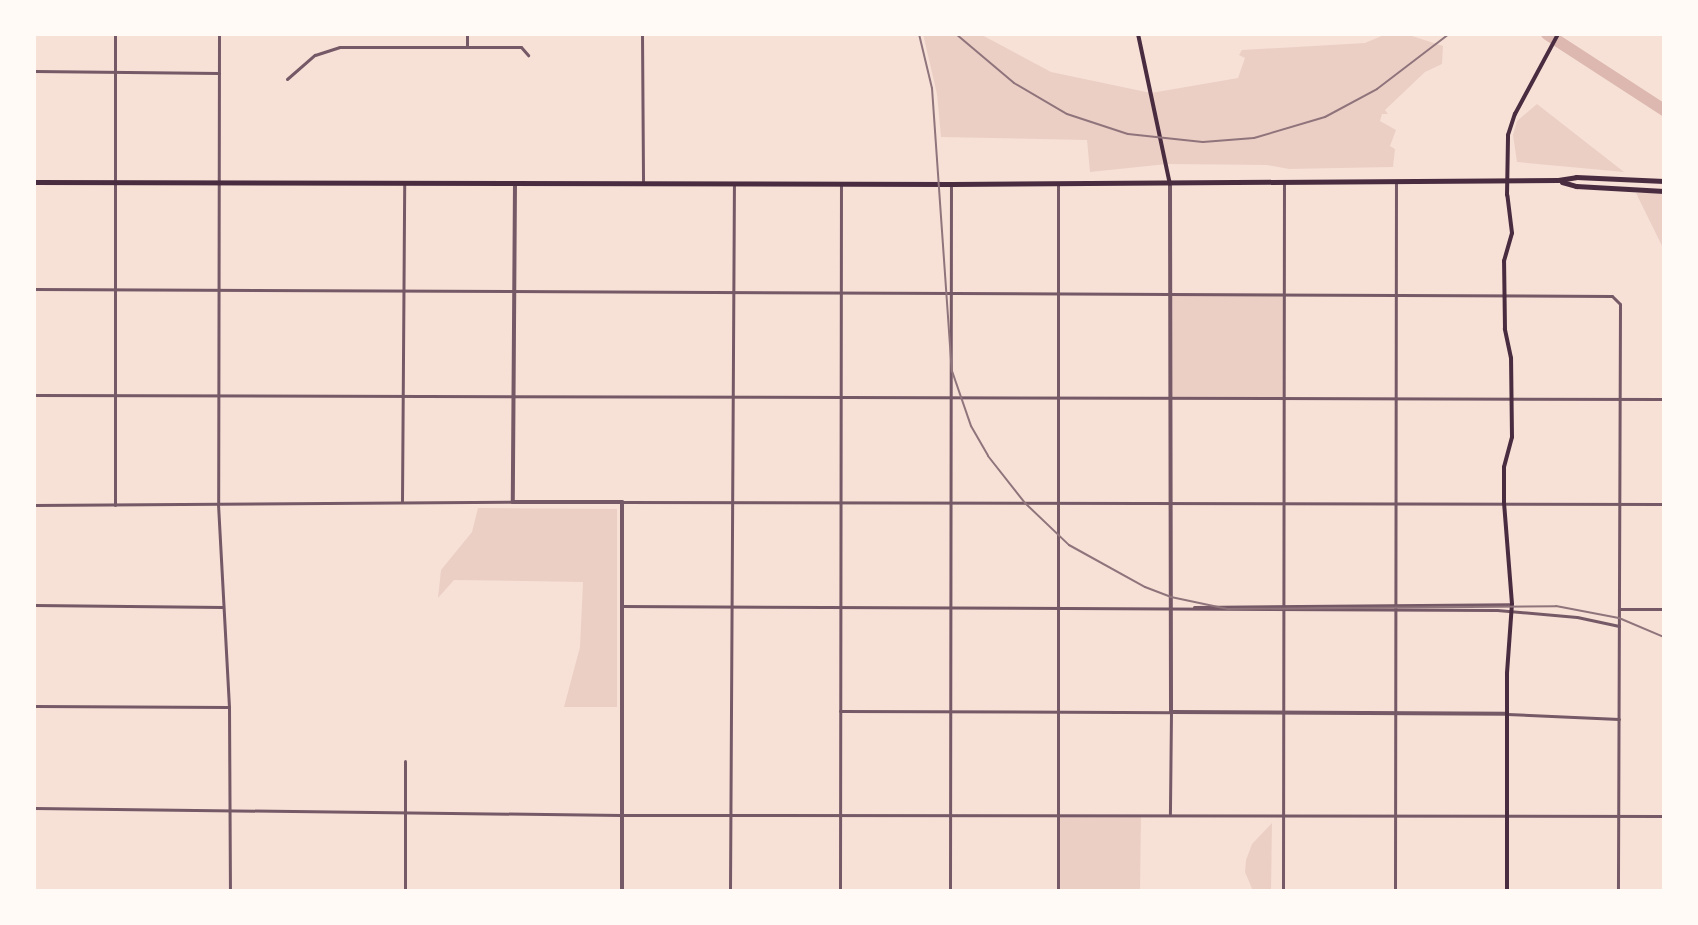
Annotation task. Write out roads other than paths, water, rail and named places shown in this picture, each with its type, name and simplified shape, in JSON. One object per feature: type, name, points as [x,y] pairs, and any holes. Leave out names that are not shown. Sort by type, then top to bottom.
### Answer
[{"type":"main road","points":[[1138,34],[1170,184]]},
{"type":"main road","points":[[1507,891],[1507,714],[1512,611],[1504,503],[1504,467],[1512,437],[1504,294],[1504,261],[1512,233],[1507,178],[1508,135],[1515,114],[1558,34]]},
{"type":"main road","points":[[34,182],[1170,184],[1507,178],[1558,180],[1576,177],[1664,181]]},
{"type":"main road","points":[[1558,180],[1576,186],[1664,191]]},
{"type":"street","points":[[115,34],[115,505]]},
{"type":"street","points":[[219,34],[218,504],[229,707],[230,891]]},
{"type":"street","points":[[467,34],[467,47]]},
{"type":"street","points":[[642,34],[643,184]]},
{"type":"street","points":[[287,79],[307,60],[331,48],[521,47],[528,55]]},
{"type":"street","points":[[34,71],[219,73]]},
{"type":"street","points":[[1395,891],[1396,180]]},
{"type":"street","points":[[402,502],[404,183]]},
{"type":"street","points":[[513,502],[515,183]]},
{"type":"street","points":[[730,891],[734,183]]},
{"type":"street","points":[[1058,183],[1058,891]]},
{"type":"street","points":[[1283,891],[1284,183]]},
{"type":"street","points":[[840,891],[841,184]]},
{"type":"street","points":[[950,891],[951,184]]},
{"type":"street","points":[[1170,184],[1170,816]]},
{"type":"street","points":[[34,289],[1612,296],[1620,304],[1618,891]]},
{"type":"street","points":[[34,395],[1664,399]]},
{"type":"street","points":[[34,505],[402,502],[1664,504]]},
{"type":"street","points":[[622,502],[622,891]]},
{"type":"street","points":[[1283,609],[1512,604]]},
{"type":"street","points":[[34,605],[223,607]]},
{"type":"street","points":[[621,606],[1512,611],[1577,617],[1619,626]]},
{"type":"street","points":[[1619,609],[1664,609]]},
{"type":"street","points":[[34,706],[229,707]]},
{"type":"street","points":[[840,711],[1507,714],[1619,719]]},
{"type":"street","points":[[405,761],[405,891]]},
{"type":"street","points":[[34,808],[621,815],[1664,816]]},
{"type":"waterway","points":[[1547,34],[1664,110]]},
{"type":"railway","points":[[919,34],[932,88],[952,371],[971,426],[988,456],[1025,503],[1069,545],[1145,587],[1171,597],[1228,609],[1556,606],[1619,618],[1664,637]]},
{"type":"railway","points":[[956,34],[1014,83],[1067,114],[1128,134],[1203,142],[1254,138],[1325,117],[1377,89],[1449,34]]}]
